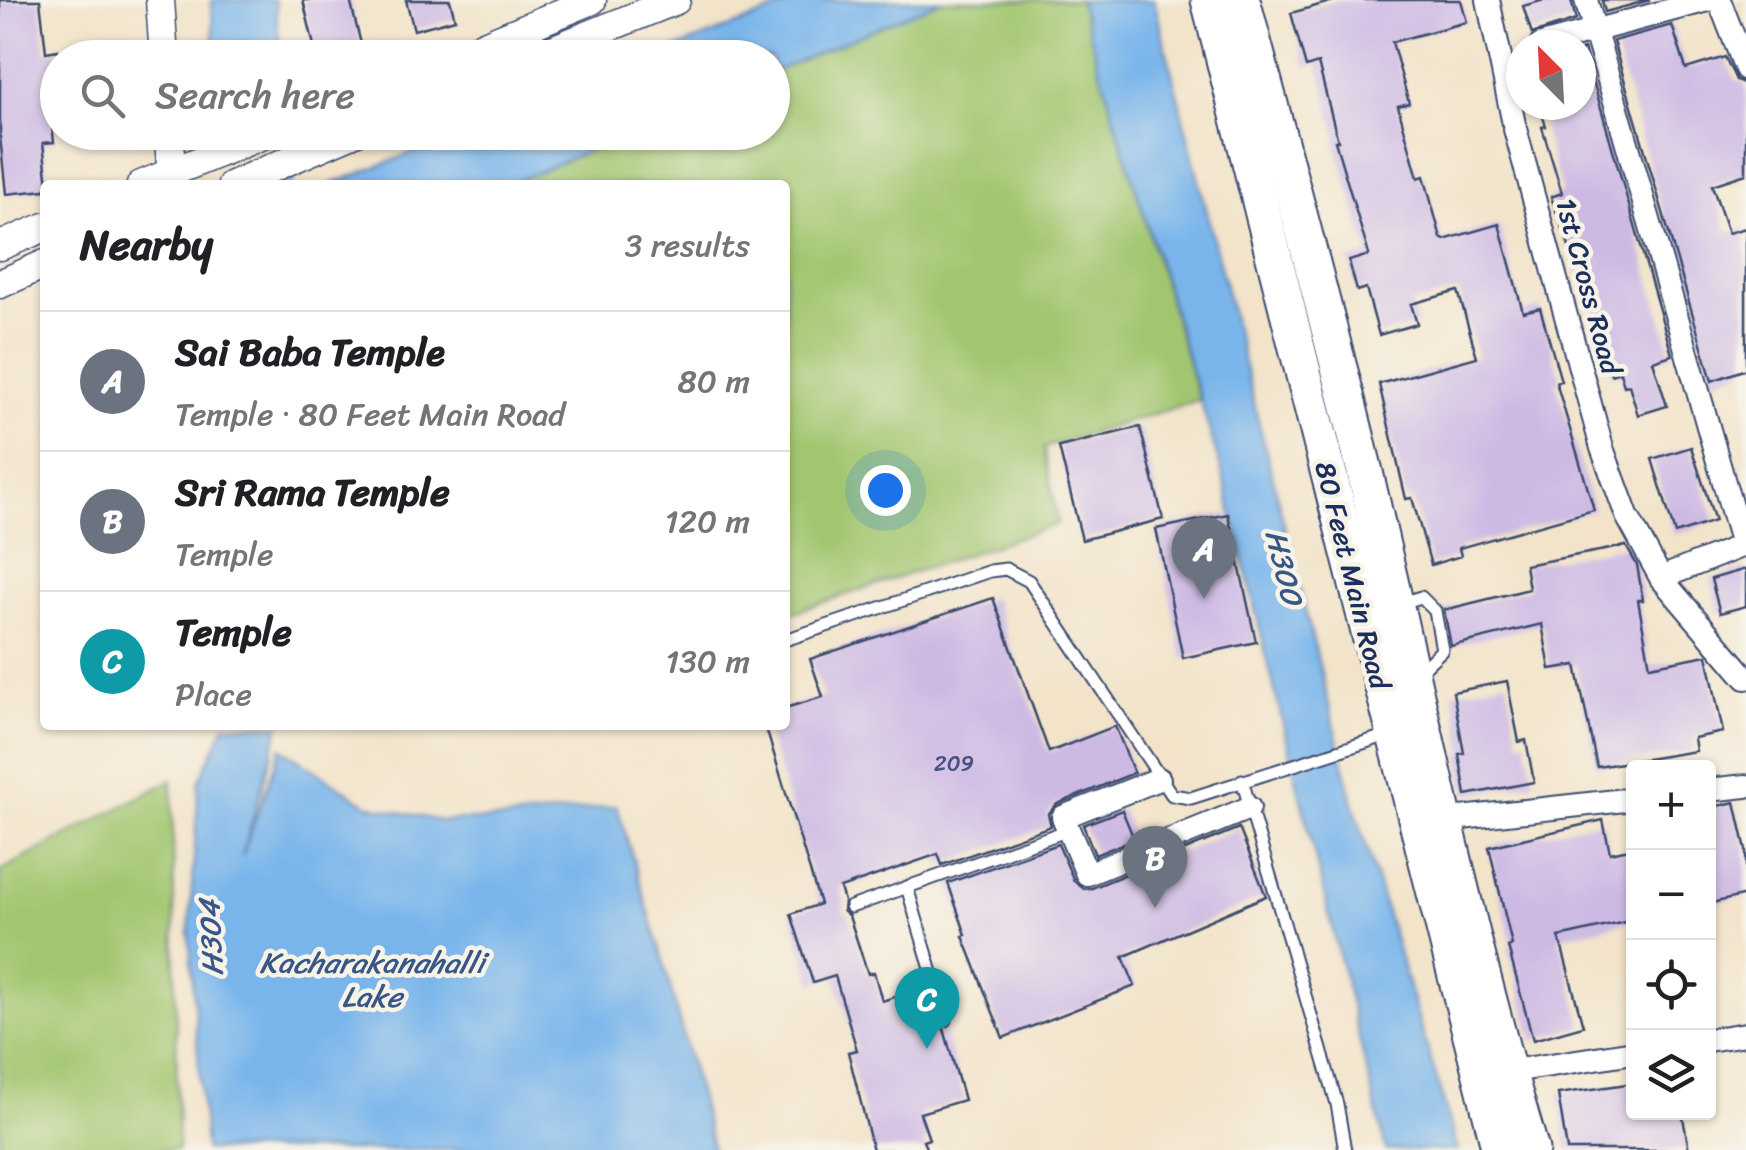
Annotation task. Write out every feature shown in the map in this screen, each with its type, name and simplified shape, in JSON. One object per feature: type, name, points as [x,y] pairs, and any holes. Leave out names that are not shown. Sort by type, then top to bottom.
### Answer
[{"type":"main road","name":"80 Feet Main Road","points":[[1209,0],[1407,730],[1493,1074],[1500,1150]]},
{"type":"main road","name":"80 Feet Main Road","points":[[1242,0],[1364,468],[1410,680],[1407,730]]},
{"type":"main road","name":"80 Feet Main Road","points":[[1493,1074],[1531,1150]]},
{"type":"street","points":[[160,0],[163,40]]},
{"type":"street","points":[[497,40],[592,0]]},
{"type":"street","points":[[577,40],[676,0]]},
{"type":"street","name":"1st Cross Road","points":[[1488,0],[1506,43]]},
{"type":"street","points":[[1586,0],[1594,30]]},
{"type":"street","points":[[1596,32],[1706,1],[1746,69]]},
{"type":"street","points":[[1596,35],[1744,545],[1660,578]]},
{"type":"street","name":"1st Cross Road","points":[[1526,120],[1602,448],[1627,516],[1660,578],[1746,678]]},
{"type":"street","points":[[170,150],[172,178],[227,150]]},
{"type":"street","points":[[244,180],[314,150]]},
{"type":"street","points":[[0,246],[40,230]]},
{"type":"street","points":[[0,284],[40,266]]},
{"type":"street","points":[[1159,779],[1063,816],[1087,874],[1249,808]]},
{"type":"street","points":[[1716,789],[1746,786]]},
{"type":"street","points":[[1429,822],[1626,799]]},
{"type":"street","points":[[1716,1039],[1746,1034]]},
{"type":"street","points":[[1493,1074],[1626,1053]]},
{"type":"lane","points":[[790,638],[990,570],[1006,569],[1030,581],[1172,795],[1191,798],[1349,745],[1407,730]]},
{"type":"lane","points":[[1242,780],[1337,1104],[1345,1150]]},
{"type":"lane","points":[[851,907],[1069,830]]},
{"type":"lane","points":[[906,887],[946,1020]]},
{"type":"green space","points":[[942,0],[1079,0],[1199,400],[1044,448],[1058,524],[790,613],[790,180],[519,180],[590,150],[790,150],[790,65]]},
{"type":"green space","points":[[172,780],[178,1150],[0,1150],[0,871]]},
{"type":"water","points":[[211,0],[275,0],[279,40],[214,40]]},
{"type":"water","points":[[801,0],[942,0],[790,65],[790,40],[698,40]]},
{"type":"water","points":[[1079,0],[1154,0],[1353,802],[1458,1150],[1386,1150],[1222,472]]},
{"type":"water","points":[[418,150],[590,150],[519,180],[343,180]]},
{"type":"water","name":"Kacharakanahalli Lake","points":[[223,730],[279,730],[242,856],[281,748],[368,805],[440,821],[505,819],[617,806],[662,956],[713,1150],[205,1150],[189,933],[199,782]]},
{"type":"building","points":[[0,0],[40,0],[45,40],[40,40],[40,150],[44,150],[47,180],[40,180],[40,191],[6,194],[0,137]]},
{"type":"building","points":[[303,0],[350,0],[360,40],[313,40]]},
{"type":"building","points":[[406,0],[450,0],[455,19],[414,30]]},
{"type":"building","points":[[1337,0],[1461,0],[1467,22],[1392,42],[1409,103],[1398,106],[1418,178],[1424,176],[1441,238],[1499,224],[1523,312],[1540,308],[1561,381],[1556,382],[1594,510],[1459,548],[1461,556],[1431,565],[1412,498],[1406,499],[1379,384],[1477,357],[1458,291],[1411,304],[1417,324],[1379,335],[1366,288],[1357,291],[1349,261],[1369,255],[1335,141],[1318,63],[1306,67],[1291,13]]},
{"type":"building","points":[[1544,0],[1571,0],[1576,20],[1531,30],[1523,6]]},
{"type":"building","points":[[1602,0],[1650,0],[1605,12]]},
{"type":"building","points":[[1672,25],[1686,69],[1725,57],[1736,80],[1746,84],[1746,174],[1712,185],[1728,233],[1746,228],[1746,369],[1712,381],[1613,41]]},
{"type":"building","points":[[1596,91],[1672,355],[1653,361],[1667,406],[1638,415],[1629,385],[1624,386],[1620,372],[1611,375],[1598,331],[1603,330],[1586,275],[1580,277],[1551,197],[1562,193],[1542,127],[1546,126],[1544,120],[1596,120]]},
{"type":"building","points":[[1140,427],[1163,519],[1082,540],[1059,447]]},
{"type":"building","points":[[1691,447],[1715,521],[1675,534],[1652,459]]},
{"type":"building","points":[[1228,514],[1256,642],[1183,658],[1156,529]]},
{"type":"building","points":[[1626,546],[1637,565],[1643,600],[1638,600],[1650,666],[1707,655],[1723,732],[1694,738],[1696,751],[1597,767],[1576,665],[1550,669],[1542,624],[1451,646],[1444,610],[1529,589],[1525,565]]},
{"type":"building","points":[[1746,569],[1746,606],[1720,613],[1711,579]]},
{"type":"building","points":[[993,598],[1049,752],[1115,726],[1134,773],[1057,804],[1048,814],[1051,826],[942,865],[938,854],[840,888],[843,911],[849,916],[868,974],[874,972],[882,1001],[927,987],[937,1023],[944,1029],[964,1100],[920,1113],[929,1139],[923,1141],[927,1150],[873,1150],[848,1052],[857,1050],[835,976],[813,983],[791,914],[820,904],[767,730],[790,730],[790,707],[823,697],[810,659]]},
{"type":"building","points":[[1507,681],[1519,742],[1526,740],[1534,782],[1466,795],[1459,754],[1464,753],[1453,692]]},
{"type":"building","points":[[1735,802],[1746,850],[1746,895],[1716,902],[1716,850],[1716,806]]},
{"type":"building","points":[[1122,810],[1134,839],[1095,855],[1083,825]]},
{"type":"building","points":[[1603,820],[1610,853],[1626,850],[1626,922],[1559,937],[1583,1026],[1533,1040],[1508,947],[1512,945],[1489,847]]},
{"type":"building","points":[[1239,828],[1266,896],[1123,957],[1135,986],[1003,1038],[963,936],[966,935],[948,883],[1058,844],[1074,881],[1084,889],[1092,888]]},
{"type":"building","points":[[1626,1084],[1626,1120],[1683,1120],[1689,1150],[1567,1150],[1558,1094]]},
{"type":"waterway","name":"H300","points":[[284,150],[288,180]]},
{"type":"place","name":"Sai Baba Temple","points":[[1204,599]]},
{"type":"place","name":"Sri Rama Temple","points":[[1155,908]]},
{"type":"place","name":"Temple","points":[[927,1049]]},
{"type":"water label","name":"H304","points":[[211,938]]}]
